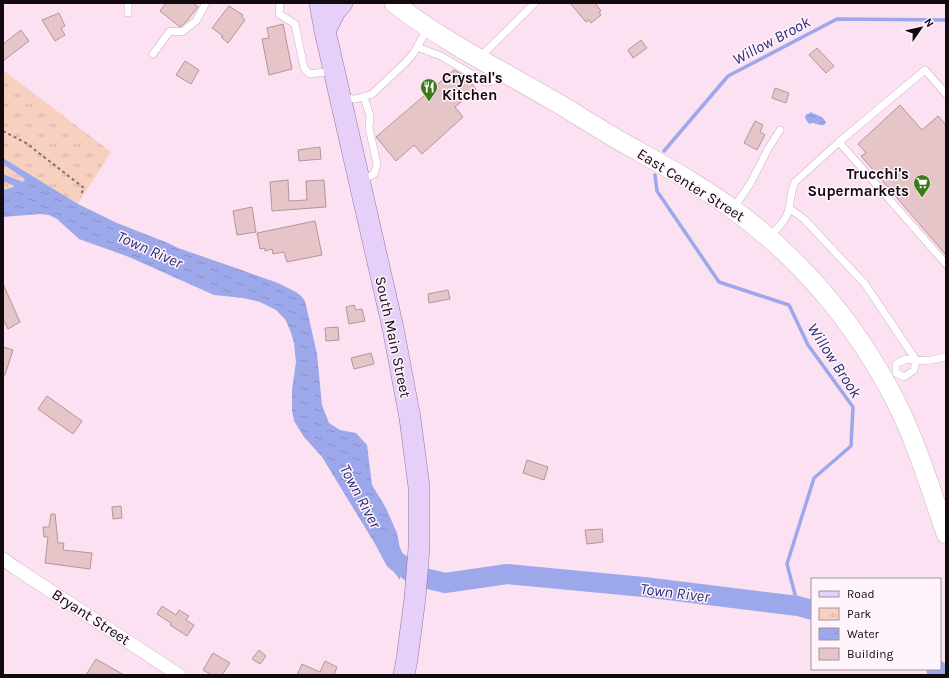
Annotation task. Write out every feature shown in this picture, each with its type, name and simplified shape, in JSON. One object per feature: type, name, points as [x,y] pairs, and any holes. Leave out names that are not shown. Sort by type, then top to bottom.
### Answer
[{"type":"main road","points":[[307,3],[323,18],[335,11],[342,3]]},
{"type":"main road","name":"East Center Street","points":[[394,3],[428,28],[546,96],[620,141],[674,171],[733,209],[768,237],[801,268],[831,302],[866,350],[890,377],[902,415],[946,534]]},
{"type":"main road","name":"South Main Street","points":[[323,18],[393,328],[410,418],[418,487],[419,548],[415,598],[404,675]]},
{"type":"street","name":"Bryant Street","points":[[3,559],[23,574],[179,675]]},
{"type":"lane","points":[[128,3],[128,13]]},
{"type":"lane","points":[[153,54],[170,31],[182,32],[196,21],[206,3]]},
{"type":"lane","points":[[280,3],[279,14],[294,24],[304,68],[310,74],[334,71]]},
{"type":"lane","points":[[479,58],[535,3]]},
{"type":"lane","points":[[340,98],[364,97],[372,94],[406,62],[428,28]]},
{"type":"lane","points":[[417,47],[441,56],[485,82],[493,81],[502,72]]},
{"type":"lane","points":[[768,237],[780,225],[787,214],[795,182],[839,142],[925,70],[946,94]]},
{"type":"lane","points":[[360,181],[374,174],[377,164],[369,128],[370,116],[364,97]]},
{"type":"lane","points":[[733,209],[750,184],[768,149],[780,130]]},
{"type":"lane","points":[[839,142],[946,264]]},
{"type":"lane","points":[[789,208],[804,219],[865,284],[916,360],[914,370],[904,377],[890,377],[896,364],[906,359],[916,360],[930,360],[946,356]]},
{"type":"path","points":[[3,131],[26,143],[84,188],[80,196]]},
{"type":"green space","points":[[3,70],[111,152],[78,204],[3,158]]},
{"type":"green space","points":[[3,164],[25,179],[23,182],[3,174]]},
{"type":"green space","points":[[3,181],[14,186],[14,187],[3,190]]},
{"type":"water","points":[[810,112],[822,117],[826,122],[824,125],[813,123],[809,124],[805,118],[806,114],[809,114]]},
{"type":"water","points":[[3,158],[78,204],[117,223],[178,248],[278,283],[301,296],[305,301],[317,354],[322,405],[329,423],[340,430],[356,433],[367,445],[372,485],[386,508],[397,533],[401,554],[400,580],[383,557],[322,457],[304,437],[294,421],[292,410],[292,390],[296,362],[294,343],[285,319],[276,310],[260,302],[243,298],[214,295],[129,257],[79,239],[57,219],[49,215],[39,214],[3,217],[3,190],[14,186],[3,181],[3,174],[23,182],[25,179],[3,164]]},
{"type":"building","points":[[166,3],[193,3],[198,7],[180,27],[160,11]]},
{"type":"building","points":[[570,3],[595,3],[601,11],[599,12],[601,15],[591,23],[589,20],[586,22]]},
{"type":"building","points":[[229,6],[243,15],[242,17],[245,20],[228,43],[221,37],[223,36],[212,28]]},
{"type":"building","points":[[59,13],[65,26],[61,28],[65,35],[55,41],[42,20]]},
{"type":"building","points":[[283,24],[292,69],[269,75],[262,39],[269,38],[267,28]]},
{"type":"building","points":[[21,30],[29,41],[3,61],[3,44]]},
{"type":"building","points":[[641,40],[647,48],[633,58],[628,50]]},
{"type":"building","points":[[817,48],[834,66],[826,73],[809,55]]},
{"type":"building","points":[[185,61],[199,70],[191,84],[176,75]]},
{"type":"building","points":[[454,70],[465,76],[476,89],[455,107],[463,117],[422,154],[414,145],[396,161],[376,137]]},
{"type":"building","points":[[775,88],[789,93],[786,103],[772,98]]},
{"type":"building","name":"Trucchi's Supermarkets","points":[[900,105],[922,130],[938,116],[946,125],[946,255],[861,156],[866,153],[858,144]]},
{"type":"building","points":[[755,121],[763,125],[760,132],[765,135],[757,150],[744,143]]},
{"type":"building","points":[[320,147],[321,159],[299,161],[298,150]]},
{"type":"building","points":[[288,180],[289,201],[307,200],[306,181],[324,180],[326,207],[272,211],[270,182]]},
{"type":"building","points":[[252,207],[256,232],[237,235],[233,211]]},
{"type":"building","points":[[315,221],[322,255],[287,262],[284,252],[273,254],[272,249],[265,251],[265,248],[260,249],[257,233]]},
{"type":"building","points":[[3,284],[20,322],[8,329],[3,319]]},
{"type":"building","points":[[448,290],[450,299],[429,303],[428,294]]},
{"type":"building","points":[[354,305],[356,310],[362,309],[365,321],[349,324],[346,307]]},
{"type":"building","points":[[338,327],[339,340],[326,341],[325,328]]},
{"type":"building","points":[[3,347],[13,350],[5,375],[3,375]]},
{"type":"building","points":[[371,353],[374,364],[354,369],[351,358]]},
{"type":"building","points":[[47,396],[82,421],[73,434],[38,409]]},
{"type":"building","points":[[527,460],[548,467],[544,480],[523,473]]},
{"type":"building","points":[[121,506],[122,518],[113,519],[112,507]]},
{"type":"building","points":[[51,514],[55,514],[58,543],[64,543],[63,550],[92,553],[90,569],[45,563],[48,537],[44,537],[43,527],[49,527]]},
{"type":"building","points":[[602,529],[603,542],[587,544],[585,530]]},
{"type":"building","points":[[162,606],[176,615],[179,610],[189,616],[186,620],[194,625],[187,636],[157,614]]},
{"type":"building","points":[[259,650],[266,656],[260,664],[252,659]]},
{"type":"building","points":[[213,653],[230,663],[222,675],[212,675],[203,670]]},
{"type":"building","points":[[96,659],[124,675],[86,675]]},
{"type":"building","points":[[325,661],[337,667],[334,675],[297,675],[302,664],[320,672]]},
{"type":"waterway","name":"Willow Brook","points":[[664,151],[728,76],[837,19],[946,20]]},
{"type":"waterway","name":"Willow Brook","points":[[655,175],[657,191],[719,282],[789,305],[808,345],[853,407],[851,446],[814,478],[787,564],[798,606]]},
{"type":"waterway","name":"Town River","points":[[386,543],[395,560],[416,576],[445,583],[507,574],[644,587],[798,606],[811,610]]},
{"type":"waterway","name":"Town River","points":[[937,670],[943,675]]},
{"type":"place","name":"Crystal's Kitchen","points":[[429,102]]},
{"type":"place","name":"Trucchi's Supermarkets","points":[[922,198]]}]
